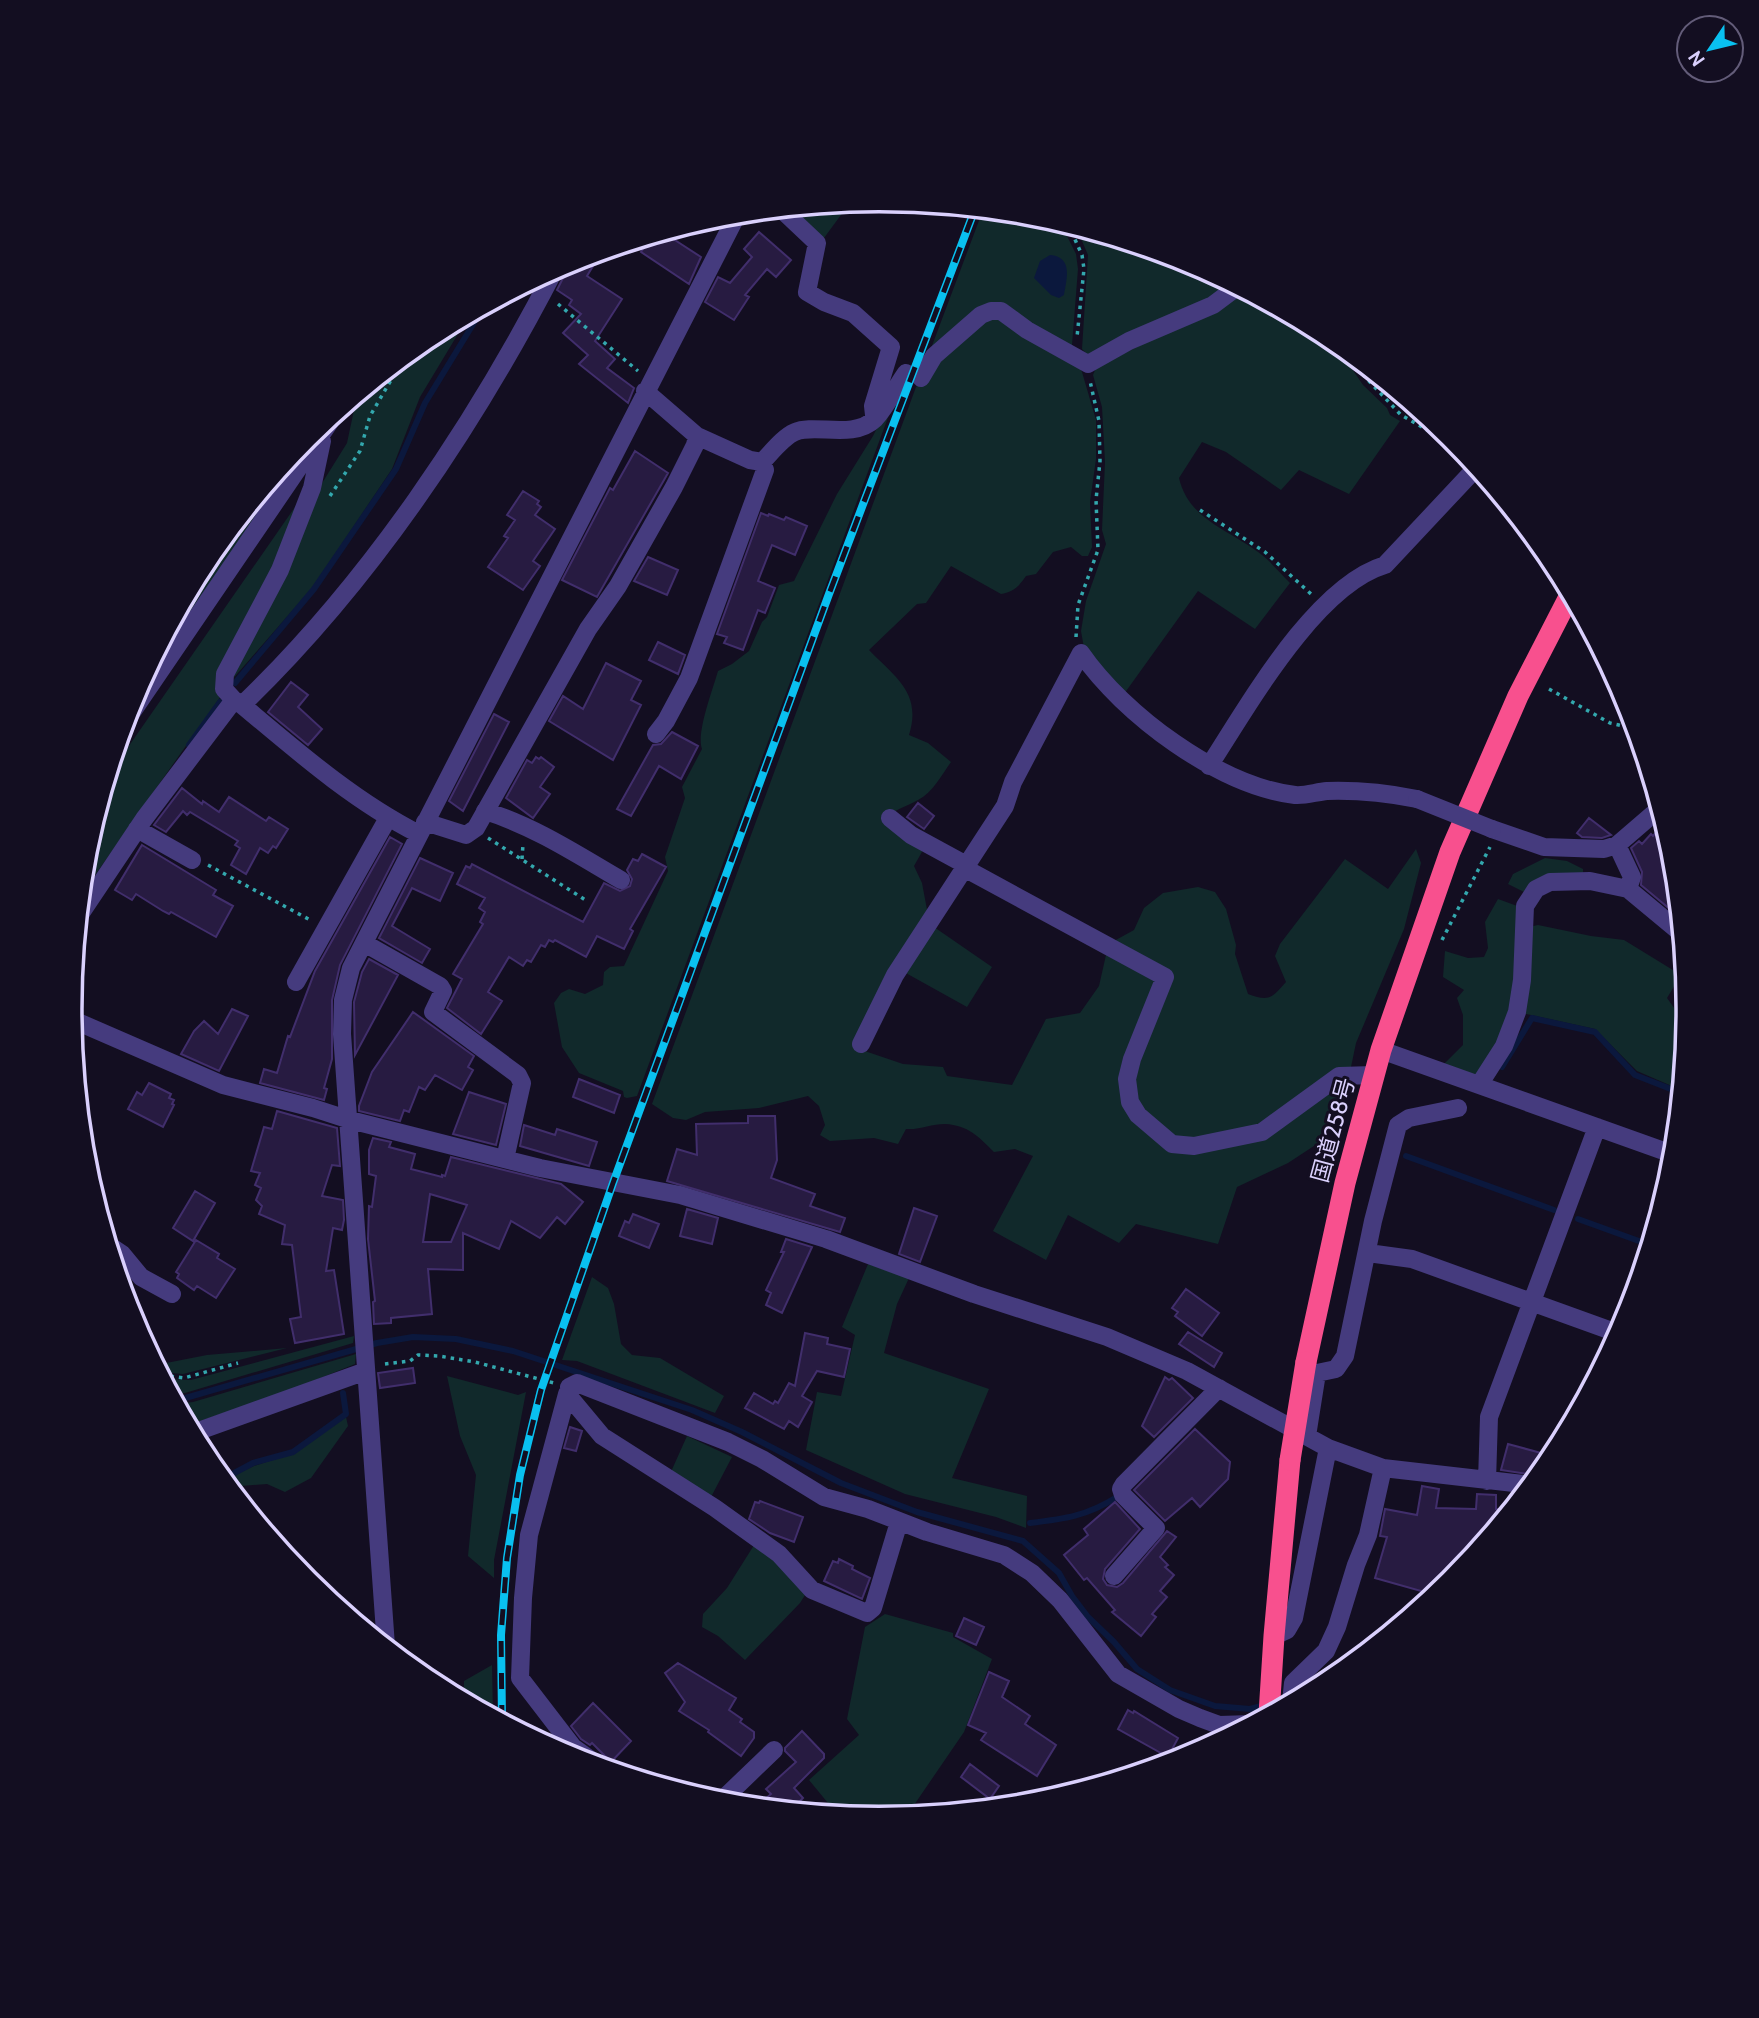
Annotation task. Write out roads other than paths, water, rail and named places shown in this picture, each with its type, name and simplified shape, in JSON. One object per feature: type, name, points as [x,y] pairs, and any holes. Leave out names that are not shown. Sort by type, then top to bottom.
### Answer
[{"type":"highway","name":"国道258号","points":[[1269,1704],[1290,1460],[1306,1362],[1345,1183],[1374,1075],[1450,852],[1518,696],[1566,603]]},
{"type":"street","points":[[790,217],[817,243],[807,292],[853,313],[891,347],[873,406],[875,418]]},
{"type":"street","points":[[385,1635],[342,1034],[343,1000],[351,968],[732,226]]},
{"type":"street","points":[[90,900],[137,829],[238,702],[298,650],[391,535],[480,404],[547,285]]},
{"type":"street","points":[[762,462],[793,432],[835,432],[864,425],[875,418],[934,356],[981,315],[991,311],[1001,311],[1027,330],[1082,360],[1213,305],[1229,293]]},
{"type":"street","points":[[648,386],[697,436],[750,460],[762,462]]},
{"type":"street","points":[[323,439],[312,488],[281,570],[225,674],[224,689],[302,755],[388,818],[422,828],[466,835],[476,828],[588,629],[612,594],[674,487],[697,436]]},
{"type":"street","points":[[152,683],[315,446]]},
{"type":"street","points":[[656,734],[689,678],[765,470],[762,462]]},
{"type":"street","points":[[1209,766],[1269,674],[1323,605],[1368,570],[1385,565],[1470,474]]},
{"type":"street","points":[[861,1044],[895,975],[1005,806],[1013,782],[1081,653],[1097,676],[1149,723],[1209,766],[1266,788],[1297,795],[1326,791],[1383,792],[1417,799],[1544,847],[1604,849],[1617,845],[1653,814]]},
{"type":"street","points":[[485,811],[503,816],[554,841],[621,880]]},
{"type":"street","points":[[296,982],[388,818]]},
{"type":"street","points":[[890,818],[911,835],[1165,977],[1132,1059],[1127,1079],[1130,1102],[1138,1115],[1172,1144],[1194,1146],[1262,1132],[1339,1076],[1374,1075]]},
{"type":"street","points":[[137,829],[192,860]]},
{"type":"street","points":[[1617,845],[1632,877],[1628,889]]},
{"type":"street","points":[[1479,1085],[1504,1046],[1517,1012],[1522,980],[1525,906],[1536,889],[1550,882],[1590,881],[1628,889],[1672,926]]},
{"type":"street","points":[[364,943],[440,986],[443,991],[433,1012],[518,1075],[522,1083],[506,1159]]},
{"type":"street","points":[[83,1024],[223,1085],[313,1108],[350,1121],[506,1159],[680,1195],[826,1239],[974,1294],[1107,1337],[1187,1371],[1328,1448],[1383,1468],[1519,1484]]},
{"type":"street","points":[[1381,1049],[1663,1151]]},
{"type":"street","points":[[1307,1437],[1317,1373],[1336,1369],[1345,1356],[1373,1221],[1398,1125],[1409,1118],[1458,1108]]},
{"type":"street","points":[[1487,1481],[1489,1417],[1597,1127]]},
{"type":"street","points":[[1368,1253],[1412,1259],[1609,1330]]},
{"type":"street","points":[[121,1254],[141,1277],[172,1294]]},
{"type":"street","points":[[203,1429],[366,1366]]},
{"type":"street","points":[[569,1387],[577,1383],[728,1442],[762,1459],[824,1497],[868,1509],[927,1532],[985,1548],[1019,1564],[1060,1600],[1118,1674],[1218,1730]]},
{"type":"street","points":[[1114,1576],[1156,1528],[1123,1496],[1121,1489],[1124,1483],[1219,1388]]},
{"type":"street","points":[[570,1744],[520,1678],[529,1535],[567,1394],[603,1436],[715,1507],[779,1554],[812,1590],[867,1613],[873,1608],[899,1522]]},
{"type":"street","points":[[1274,1636],[1287,1630],[1294,1618],[1328,1448]]},
{"type":"street","points":[[1292,1690],[1293,1683],[1326,1651],[1337,1627],[1368,1535],[1383,1468]]},
{"type":"street","points":[[730,1792],[774,1750]]},
{"type":"water","points":[[1050,255],[1062,260],[1067,269],[1064,295],[1059,298],[1051,295],[1034,278],[1040,261]]},
{"type":"waterway","points":[[235,683],[314,589],[396,469],[425,403],[473,324]]},
{"type":"waterway","points":[[189,745],[220,702]]},
{"type":"waterway","points":[[1502,1067],[1532,1018],[1595,1032],[1635,1075],[1672,1090]]},
{"type":"waterway","points":[[1406,1156],[1554,1210]]},
{"type":"waterway","points":[[1578,1219],[1641,1242]]},
{"type":"waterway","points":[[184,1398],[377,1343],[413,1337],[456,1339],[513,1351],[692,1410],[742,1432],[841,1483],[917,1512],[1023,1541],[1059,1573],[1088,1617],[1137,1669],[1170,1690],[1215,1706],[1250,1709],[1265,1705]]},
{"type":"waterway","points":[[233,1474],[253,1463],[293,1452],[346,1414],[343,1393]]},
{"type":"waterway","points":[[1030,1523],[1075,1516],[1096,1509],[1117,1497]]},
{"type":"railway","points":[[502,1710],[501,1635],[507,1558],[520,1475],[541,1390],[613,1183],[829,594],[972,218]]}]
